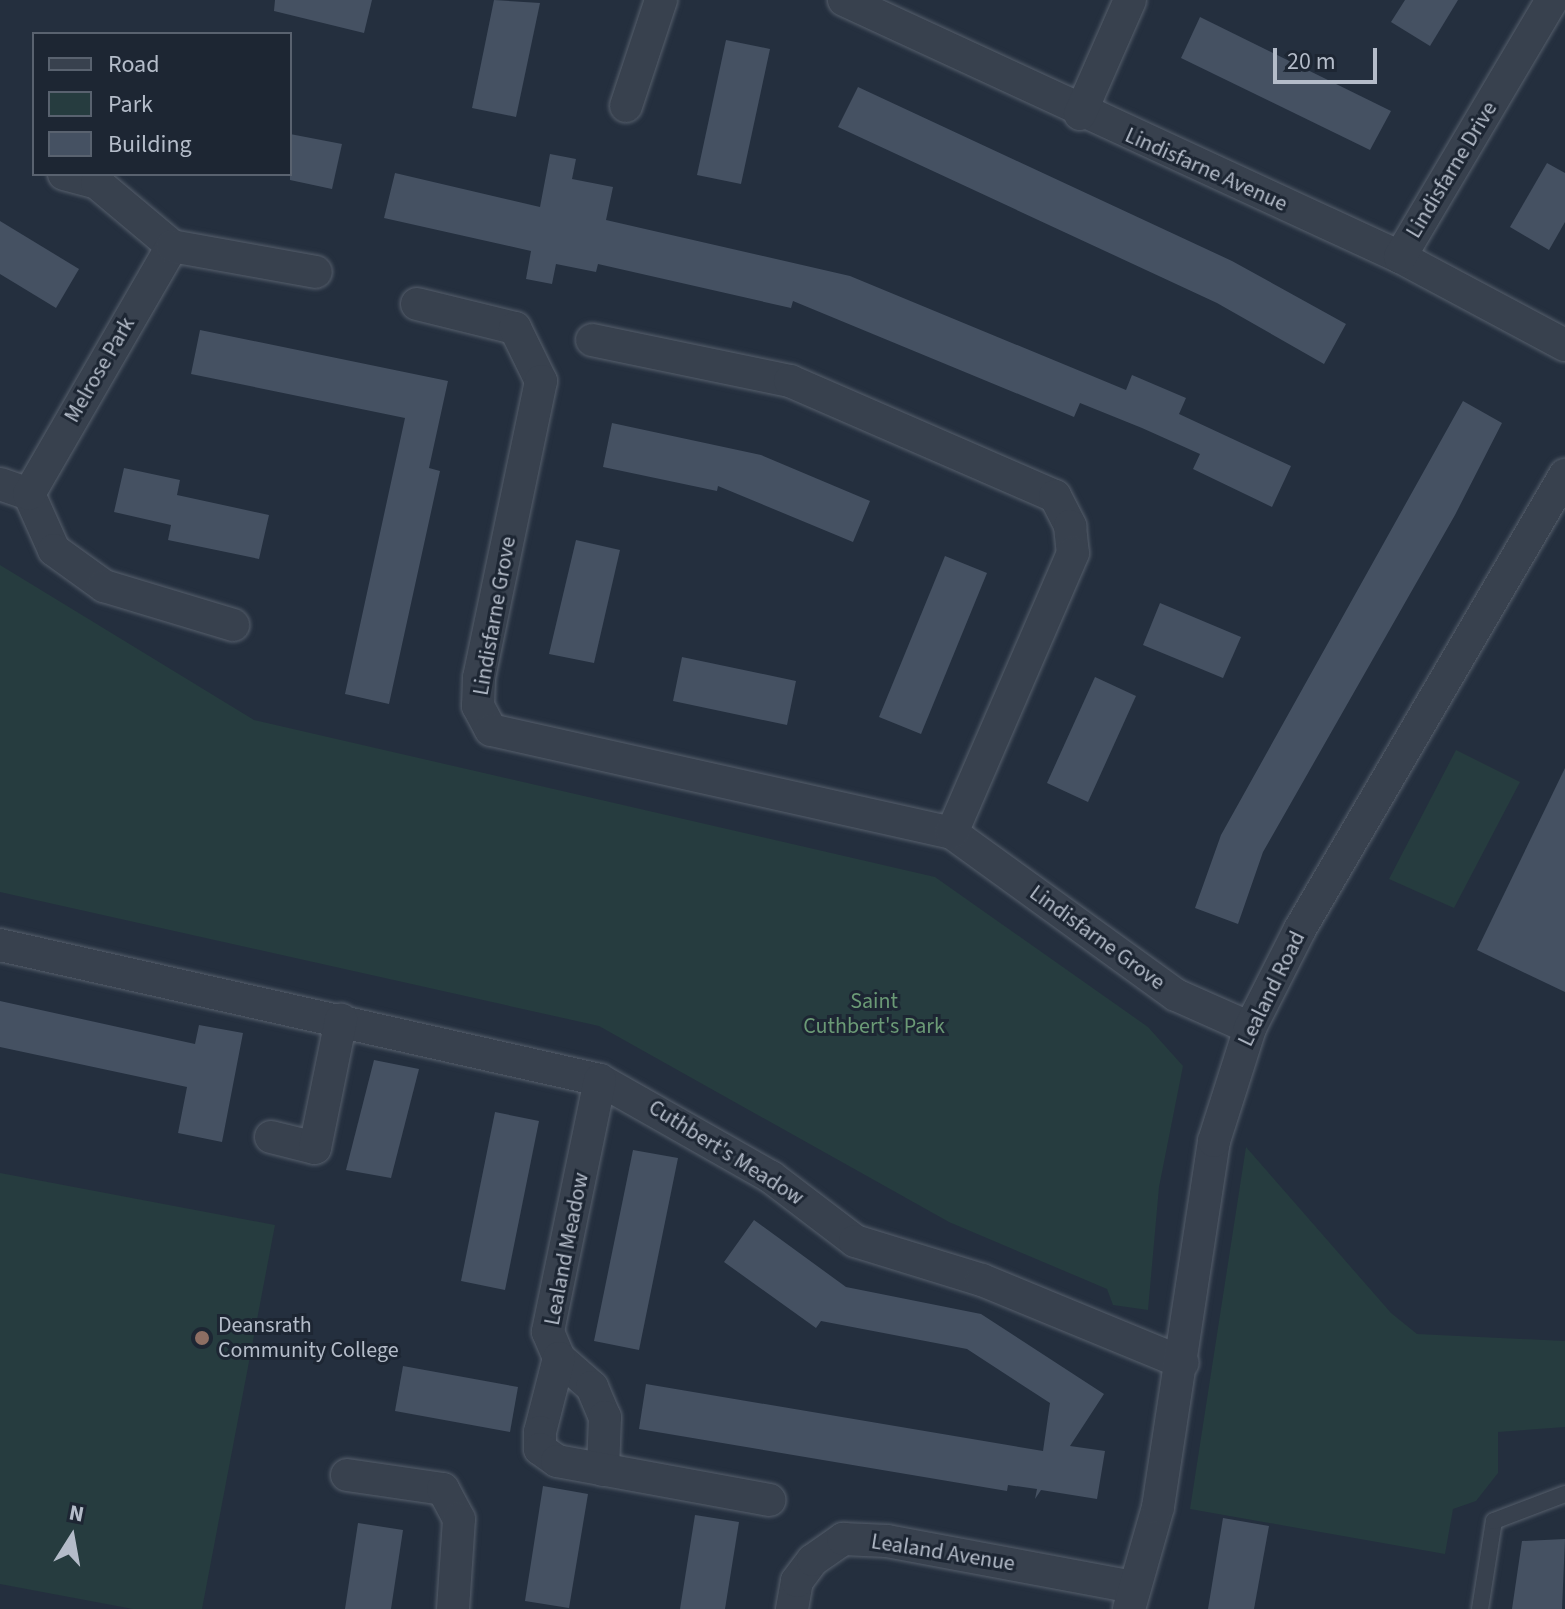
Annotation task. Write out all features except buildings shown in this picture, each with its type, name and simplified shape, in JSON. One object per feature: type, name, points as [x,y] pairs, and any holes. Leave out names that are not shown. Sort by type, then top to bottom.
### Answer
[{"type":"street","points":[[626,106],[661,0]]},
{"type":"street","name":"Lindisfarne Avenue","points":[[844,0],[1080,114],[1400,257],[1565,345]]},
{"type":"street","points":[[1080,114],[1130,0]]},
{"type":"street","name":"Lindisfarne Drive","points":[[1400,257],[1552,0]]},
{"type":"street","points":[[71,176],[97,183],[172,246],[316,272]]},
{"type":"street","name":"Melrose Park","points":[[172,246],[14,489],[54,550],[104,586],[233,625]]},
{"type":"street","name":"Lindisfarne Grove","points":[[417,304],[515,328],[541,381],[479,678],[478,706],[491,730],[952,833],[1176,995],[1250,1028]]},
{"type":"street","points":[[592,340],[790,381],[1055,496],[1070,526],[1073,553],[952,833]]},
{"type":"street","name":"Lealand Road","points":[[1131,1598],[1158,1507],[1183,1363],[1214,1141],[1250,1028],[1300,929],[1565,475]]},
{"type":"street","name":"Cuthbert's Meadow","points":[[0,945],[600,1080],[771,1177],[855,1241],[982,1280],[1183,1363]]},
{"type":"street","points":[[271,1137],[315,1148],[341,1020]]},
{"type":"street","name":"Lealand Meadow","points":[[600,1080],[548,1332],[559,1358],[592,1387],[605,1417],[603,1470]]},
{"type":"street","points":[[559,1358],[540,1449],[557,1461],[769,1500]]},
{"type":"street","points":[[347,1475],[443,1489],[459,1519],[453,1609]]},
{"type":"street","name":"Lealand Avenue","points":[[792,1609],[797,1581],[813,1560],[843,1539],[887,1541],[1131,1598]]},
{"type":"lane","points":[[1480,1609],[1494,1521],[1565,1494]]},
{"type":"green space","name":"Saint Cuthbert's Park","points":[[0,565],[254,720],[935,877],[1148,1027],[1183,1066],[1159,1187],[1148,1310],[1113,1305],[1107,1289],[949,1222],[599,1026],[0,892]]},
{"type":"green space","points":[[1456,750],[1520,782],[1454,908],[1389,879]]},
{"type":"green space","points":[[1246,1147],[1391,1313],[1417,1334],[1565,1341],[1565,1427],[1498,1432],[1498,1473],[1476,1501],[1453,1509],[1445,1554],[1190,1509]]},
{"type":"green space","points":[[0,1173],[275,1225],[202,1609],[133,1609],[0,1584]]},
{"type":"place","name":"Deansrath Community College","points":[[202,1338]]}]
